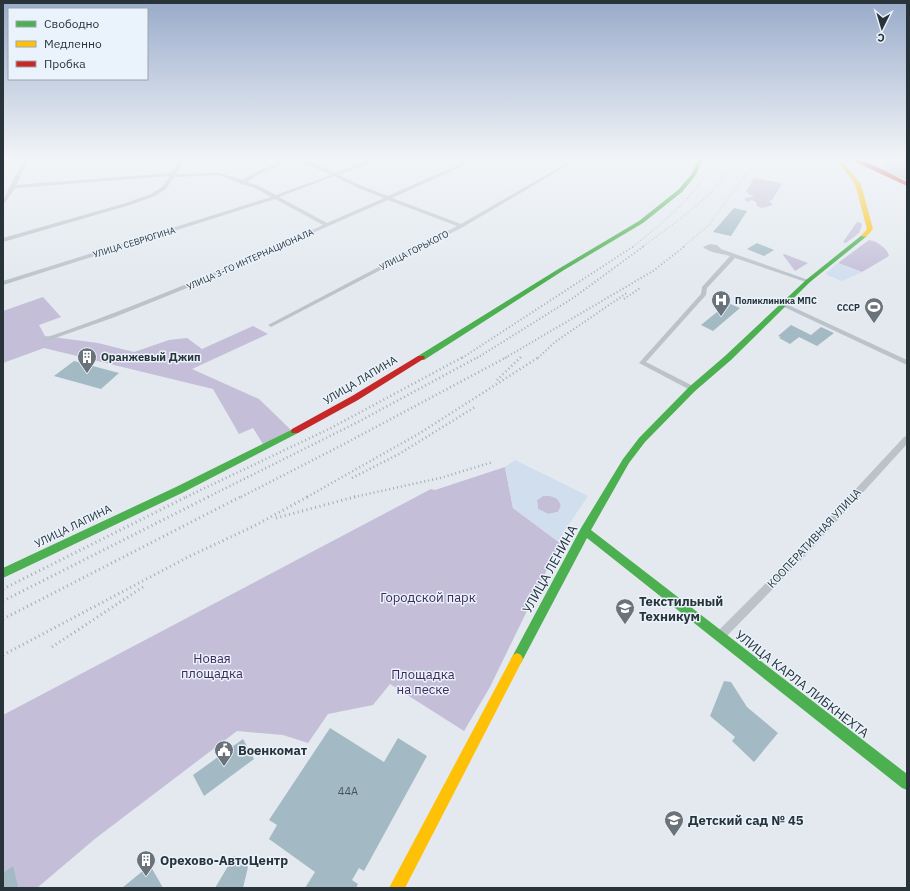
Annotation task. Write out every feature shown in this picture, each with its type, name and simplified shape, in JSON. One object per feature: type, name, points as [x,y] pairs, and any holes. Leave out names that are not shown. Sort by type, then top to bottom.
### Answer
[{"type":"main road","name":"УЛИЦА ЛАПИНА","points":[[3,574],[285,437],[358,396],[583,255],[647,219],[667,201]]},
{"type":"main road","name":"УЛИЦА ЛЕНИНА","points":[[397,888],[509,672],[574,551],[626,461],[642,440],[692,389],[784,305],[808,281],[861,240],[870,229],[862,201]]},
{"type":"main road","name":"УЛИЦА КАРЛА ЛИБКНЕХТА","points":[[585,532],[907,783]]},
{"type":"street","points":[[3,240],[138,201]]},
{"type":"street","name":"УЛИЦА СЕВРЮГИНА","points":[[3,283],[265,201]]},
{"type":"street","points":[[282,201],[326,225]]},
{"type":"street","name":"УЛИЦА 3-ГО ИНТЕРНАЦИОНАЛА","points":[[44,340],[212,276],[384,201]]},
{"type":"street","points":[[392,201],[461,226]]},
{"type":"street","name":"УЛИЦА ГОРЬКОГО","points":[[271,325],[461,226],[505,201]]},
{"type":"street","points":[[718,250],[808,281]]},
{"type":"street","points":[[692,389],[642,363],[704,294],[704,288],[734,256]]},
{"type":"street","points":[[784,305],[907,363]]},
{"type":"street","name":"КООПЕРАТИВНАЯ УЛИЦА","points":[[720,636],[799,556],[907,439]]},
{"type":"green space","points":[[753,201],[770,201],[769,201],[773,205],[762,208],[757,206],[756,202]]},
{"type":"green space","points":[[857,222],[861,223],[862,225],[859,233],[846,243],[843,242]]},
{"type":"green space","points":[[869,240],[881,245],[889,256],[862,272],[838,263]]},
{"type":"green space","points":[[784,254],[808,263],[795,271],[783,255]]},
{"type":"green space","points":[[43,297],[61,317],[39,325],[45,336],[98,343],[134,352],[169,340],[187,338],[202,349],[253,326],[268,334],[192,369],[259,399],[291,430],[263,444],[253,428],[239,434],[213,389],[44,348],[3,363],[3,311]]},
{"type":"green space","name":"Городской парк","points":[[505,467],[513,508],[560,543],[490,687],[464,731],[390,684],[373,705],[328,714],[308,743],[283,735],[237,731],[96,838],[37,888],[3,888],[3,715],[431,489],[435,490]]},
{"type":"green space","points":[[549,495],[557,498],[561,506],[558,512],[548,514],[538,509],[537,500],[543,496]]},
{"type":"shaded area","points":[[838,263],[862,272],[842,281],[825,274]]},
{"type":"shaded area","points":[[515,460],[588,496],[563,533],[560,543],[513,508],[505,467]],"holes":[[[547,495],[558,499],[561,506],[558,512],[548,514],[538,509],[537,500],[543,496]]]},
{"type":"building","points":[[734,208],[747,211],[731,236],[713,232]]},
{"type":"building","points":[[757,243],[774,250],[764,256],[747,249]]},
{"type":"building","name":"Поликлиника МПС","points":[[728,303],[740,308],[713,331],[701,325]]},
{"type":"building","points":[[791,325],[811,335],[821,327],[834,333],[817,346],[799,337],[790,344],[778,336]]},
{"type":"building","name":"Оранжевый Джип","points":[[74,361],[119,373],[101,389],[54,376]]},
{"type":"building","points":[[724,681],[731,682],[747,707],[778,733],[754,762],[732,741],[735,737],[710,716]]},
{"type":"building","points":[[330,728],[384,762],[398,738],[427,756],[364,871],[359,868],[352,880],[358,884],[356,888],[305,888],[315,872],[269,839],[277,825],[269,820]]},
{"type":"building","name":"Военкомат","points":[[243,739],[254,759],[204,796],[193,775]]},
{"type":"building","points":[[234,856],[248,867],[243,888],[215,888]]},
{"type":"building","name":"Орехово-АвтоЦентр","points":[[150,865],[163,888],[122,888]]},
{"type":"building","points":[[13,866],[18,886],[15,888],[3,888],[3,873]]},
{"type":"railway","points":[[633,247],[685,201]]},
{"type":"railway","points":[[642,247],[702,201]]},
{"type":"railway","points":[[683,247],[709,225],[727,201]]},
{"type":"railway","points":[[462,358],[634,246]]},
{"type":"railway","points":[[477,358],[573,298],[644,246]]},
{"type":"railway","points":[[505,358],[653,271],[685,246]]},
{"type":"railway","points":[[624,299],[640,288]]},
{"type":"railway","points":[[538,358],[555,342],[628,292]]},
{"type":"railway","points":[[186,497],[331,428],[463,357]]},
{"type":"railway","points":[[210,496],[358,422],[478,357]]},
{"type":"railway","points":[[241,497],[507,357]]},
{"type":"railway","points":[[497,380],[521,357]]},
{"type":"railway","points":[[307,497],[420,433],[539,357]]},
{"type":"railway","points":[[352,478],[399,454],[475,407]]},
{"type":"railway","points":[[356,497],[440,478],[493,462]]},
{"type":"railway","points":[[3,601],[210,496]]},
{"type":"railway","points":[[3,619],[242,496]]},
{"type":"railway","points":[[3,655],[188,557],[254,526],[309,496]]},
{"type":"railway","points":[[3,589],[186,497]]},
{"type":"railway","points":[[276,518],[356,497]]},
{"type":"railway","points":[[52,647],[146,585]]},
{"type":"traffic: fast","points":[[421,358],[562,269],[641,222],[668,201]]},
{"type":"traffic: fast","points":[[517,659],[574,551],[626,461],[642,440],[692,389],[728,358],[808,281],[864,236]]},
{"type":"traffic: fast","points":[[3,573],[179,490],[295,431]]},
{"type":"traffic: fast","points":[[585,531],[907,783]]},
{"type":"traffic: slow","points":[[862,201],[870,229],[864,236]]},
{"type":"traffic: slow","points":[[397,888],[517,659]]},
{"type":"traffic: jam","points":[[295,431],[355,398],[421,358]]},
{"type":"place","name":"Поликлиника МПС","points":[[721,317]]},
{"type":"place","name":"СССР","points":[[874,324]]},
{"type":"place","name":"Оранжевый Джип","points":[[87,374]]},
{"type":"place","name":"Текстильный Техникум","points":[[625,625]]},
{"type":"place","name":"Военкомат","points":[[224,767]]},
{"type":"place","name":"Детский сад № 45","points":[[674,837]]},
{"type":"place","name":"Орехово-АвтоЦентр","points":[[146,877]]},
{"type":"park label","name":"Новая площадка","points":[[212,666]]},
{"type":"park label","name":"Площадка на песке","points":[[423,682]]}]
